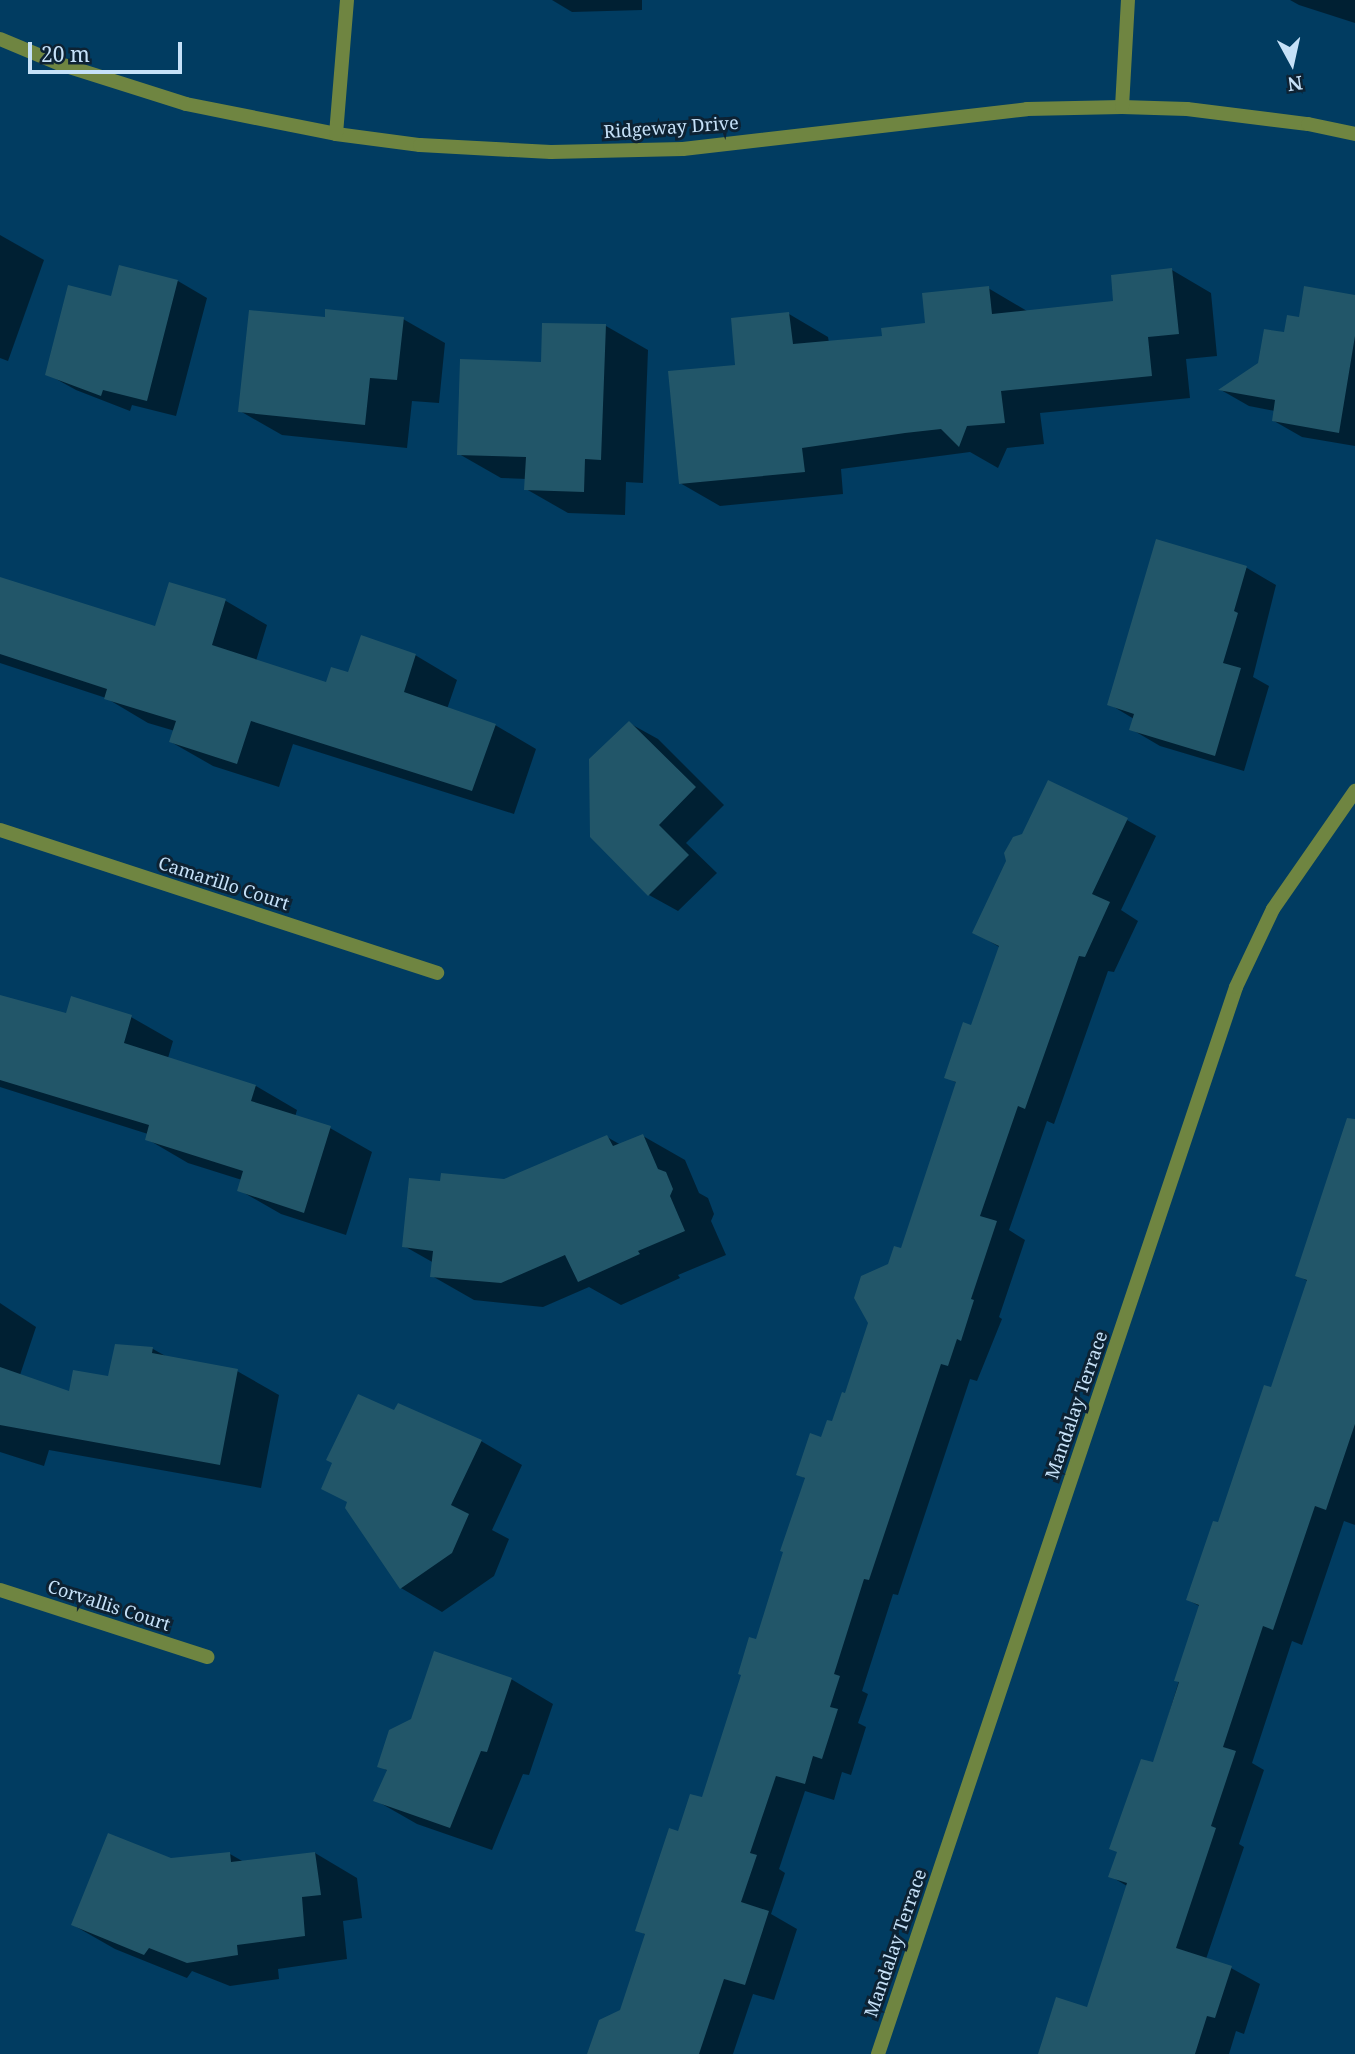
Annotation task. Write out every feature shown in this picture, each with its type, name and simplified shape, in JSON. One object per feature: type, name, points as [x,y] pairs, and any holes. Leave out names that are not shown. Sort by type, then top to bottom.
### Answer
[{"type":"street","points":[[336,134],[347,0]]},
{"type":"street","points":[[1122,107],[1128,0]]},
{"type":"street","name":"Ridgeway Drive","points":[[0,39],[60,64],[186,104],[336,134],[420,145],[551,152],[683,149],[1027,109],[1122,107],[1187,109],[1308,124],[1355,134]]},
{"type":"street","name":"Mandalay Terrace","points":[[878,2054],[1236,988],[1273,909],[1355,791]]},
{"type":"street","name":"Camarillo Court","points":[[0,830],[437,973]]},
{"type":"street","name":"Corvallis Court","points":[[0,1590],[207,1657]]},
{"type":"building","points":[[119,265],[178,280],[147,401],[103,390],[101,396],[45,375],[68,285],[111,296]]},
{"type":"building","points":[[1172,268],[1179,334],[1148,337],[1152,376],[1001,391],[1005,423],[967,426],[959,447],[941,429],[905,433],[802,448],[805,472],[679,484],[668,371],[735,365],[731,318],[789,312],[793,344],[882,336],[881,328],[925,323],[922,293],[989,286],[992,314],[1113,301],[1111,275]]},
{"type":"building","points":[[1304,286],[1355,295],[1355,336],[1339,433],[1272,421],[1275,400],[1218,390],[1258,363],[1264,329],[1284,332],[1287,315],[1299,317]]},
{"type":"building","points":[[325,309],[404,317],[397,380],[370,378],[365,425],[238,412],[249,310],[325,317]]},
{"type":"building","points":[[542,323],[606,324],[601,460],[585,459],[584,492],[524,490],[526,457],[457,455],[460,359],[541,362]]},
{"type":"building","points":[[1156,539],[1247,566],[1234,611],[1238,613],[1223,663],[1241,668],[1215,756],[1129,730],[1134,714],[1107,705]]},
{"type":"building","points":[[0,577],[155,626],[169,582],[226,599],[212,645],[326,682],[331,667],[348,672],[361,635],[416,654],[404,692],[496,724],[472,791],[251,721],[237,764],[169,742],[176,721],[104,699],[107,689],[0,654]]},
{"type":"building","points":[[629,721],[696,787],[659,825],[689,855],[648,896],[590,837],[589,759]]},
{"type":"building","points":[[1048,780],[1128,818],[1092,894],[1110,902],[1085,957],[1079,956],[1025,1109],[1018,1106],[980,1216],[997,1221],[971,1299],[974,1300],[961,1341],[957,1339],[948,1366],[941,1364],[869,1580],[864,1579],[834,1674],[840,1676],[830,1707],[838,1709],[822,1759],[813,1756],[805,1784],[776,1776],[750,1853],[757,1855],[741,1902],[769,1911],[745,1985],[724,1979],[699,2054],[587,2054],[599,2020],[620,2010],[645,1934],[635,1931],[669,1828],[678,1831],[690,1794],[702,1797],[741,1675],[738,1674],[749,1637],[756,1639],[783,1552],[780,1551],[805,1478],[796,1475],[810,1433],[821,1437],[827,1420],[832,1421],[842,1392],[845,1393],[868,1323],[854,1298],[861,1276],[888,1264],[894,1246],[901,1248],[956,1082],[944,1078],[963,1022],[971,1025],[999,946],[972,933],[1006,861],[1004,853],[1013,837],[1022,834]]},
{"type":"building","points":[[0,995],[66,1013],[71,996],[132,1015],[124,1043],[256,1085],[251,1101],[331,1126],[304,1213],[237,1191],[243,1171],[145,1140],[149,1125],[0,1080]]},
{"type":"building","points":[[1347,1118],[1355,1119],[1355,1424],[1326,1510],[1315,1506],[1273,1630],[1263,1626],[1223,1747],[1236,1751],[1211,1826],[1216,1828],[1176,1948],[1232,1966],[1215,2018],[1207,2016],[1195,2054],[1038,2054],[1056,1997],[1087,2007],[1127,1883],[1108,1877],[1117,1852],[1109,1849],[1141,1759],[1153,1762],[1179,1682],[1174,1681],[1199,1605],[1186,1600],[1213,1521],[1218,1522],[1264,1385],[1271,1387],[1307,1280],[1295,1276]]},
{"type":"building","points":[[643,1134],[658,1169],[666,1172],[673,1189],[670,1196],[685,1231],[638,1251],[640,1254],[578,1282],[565,1255],[501,1283],[430,1277],[433,1251],[402,1247],[409,1178],[440,1181],[441,1173],[504,1179],[607,1135],[613,1146]]},
{"type":"building","points":[[115,1344],[153,1347],[152,1353],[238,1369],[220,1465],[0,1425],[0,1367],[69,1391],[73,1370],[108,1376]]},
{"type":"building","points":[[358,1394],[394,1410],[398,1403],[482,1440],[451,1505],[469,1514],[452,1553],[400,1589],[345,1508],[347,1502],[321,1489],[332,1463],[326,1460]]},
{"type":"building","points":[[434,1651],[512,1678],[487,1752],[481,1751],[450,1828],[373,1801],[387,1770],[377,1767],[389,1730],[411,1719]]},
{"type":"building","points":[[108,1833],[171,1858],[230,1852],[231,1862],[315,1852],[321,1895],[302,1897],[305,1936],[237,1945],[238,1955],[187,1963],[149,1948],[144,1955],[71,1925]]}]
